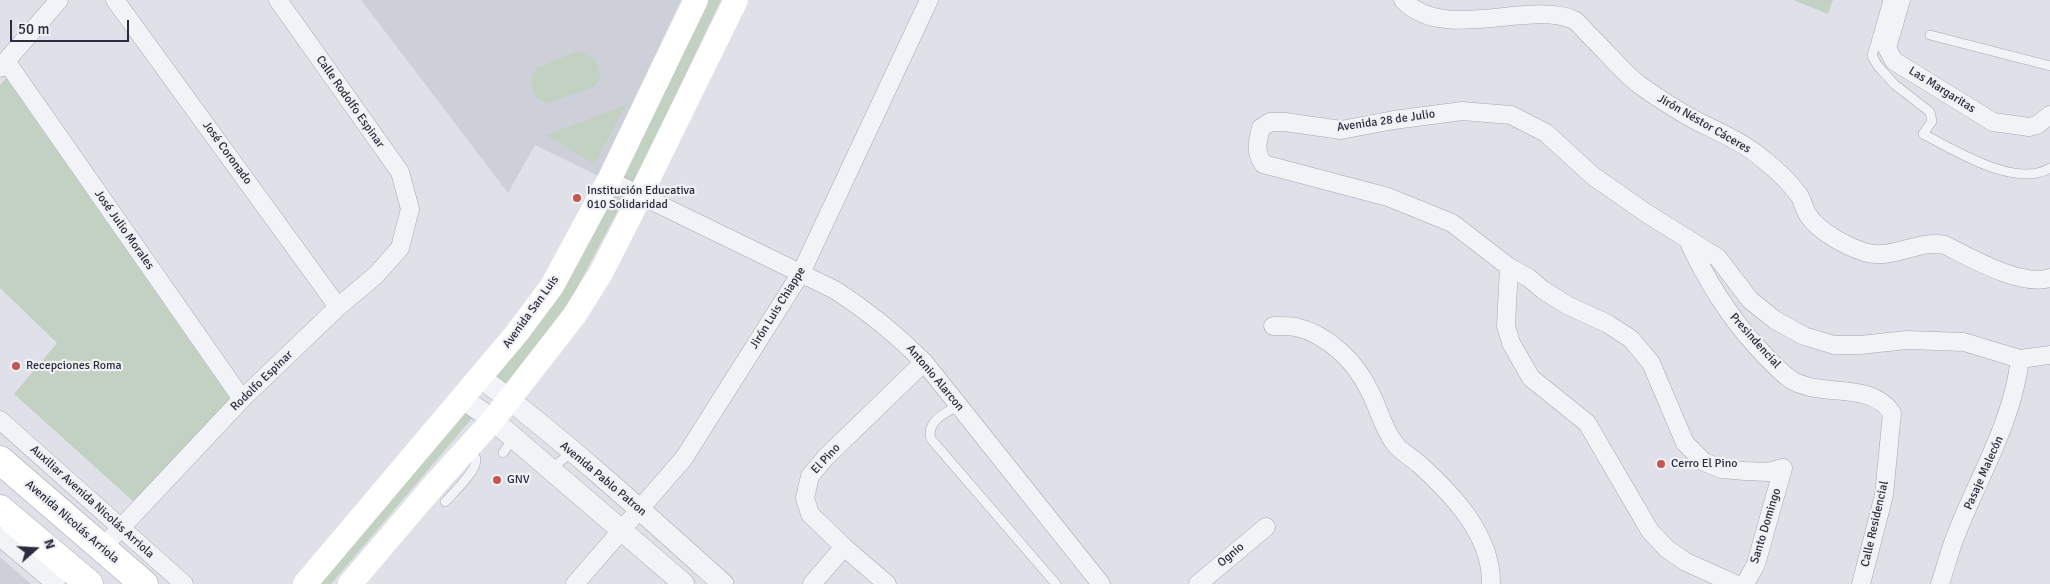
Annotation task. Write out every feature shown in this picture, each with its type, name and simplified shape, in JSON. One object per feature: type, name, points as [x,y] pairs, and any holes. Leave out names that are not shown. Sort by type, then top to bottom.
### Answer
[{"type":"main road","name":"Avenida San Luis","points":[[305,584],[517,334],[552,286],[610,180],[696,0]]},
{"type":"main road","points":[[350,584],[493,420],[582,304],[601,273],[736,0]]},
{"type":"main road","points":[[552,286],[582,304]]},
{"type":"main road","name":"Avenida Nicolás Arriola","points":[[0,460],[144,584]]},
{"type":"main road","points":[[0,509],[89,584]]},
{"type":"main road","points":[[340,543],[366,564]]},
{"type":"street","points":[[3,65],[60,0]]},
{"type":"street","name":"José Coronado","points":[[115,0],[338,307]]},
{"type":"street","name":"Calle Rodolfo Espinar","points":[[278,0],[400,172],[410,209]]},
{"type":"street","name":"Jirón Luis Chiappe","points":[[574,584],[684,458],[801,273],[929,0]]},
{"type":"street","name":"Jirón Néstor Cáceres","points":[[1403,0],[1408,6],[1425,13],[1449,18],[1489,18],[1523,13],[1549,12],[1575,20],[1639,85],[1690,117],[1732,138],[1762,158],[1800,196],[1809,216],[1845,246],[1867,253],[1887,255],[1917,246],[1937,243],[1945,245],[1996,270],[2023,278],[2044,280],[2050,278]]},
{"type":"street","name":"Las Margaritas","points":[[1902,0],[1887,48],[1894,60],[1993,122],[2029,127],[2037,125],[2050,115]]},
{"type":"street","name":"José Julio Morales","points":[[3,65],[242,399]]},
{"type":"street","name":"Avenida 28 de Julio","points":[[1783,468],[1768,472],[1745,471],[1722,469],[1704,462],[1685,443],[1651,363],[1631,339],[1608,324],[1567,305],[1529,278],[1508,267],[1452,223],[1388,198],[1263,164],[1258,156],[1256,144],[1260,128],[1270,122],[1286,122],[1341,130],[1394,120],[1462,111],[1511,115],[1546,133],[1593,176],[1718,258],[1750,300],[1776,320],[1804,336],[1834,345],[1860,346],[1907,340],[1964,342],[2020,359],[2050,356]]},
{"type":"street","name":"Antonio Alarcon","points":[[610,180],[835,290],[865,309],[924,362],[1101,584]]},
{"type":"street","name":"Rodolfo Espinar","points":[[102,548],[242,399],[338,307],[376,275],[400,248],[410,209]]},
{"type":"street","name":"Presindencial","points":[[1687,238],[1701,270],[1735,322],[1766,358],[1791,379],[1816,388],[1864,394],[1888,406]]},
{"type":"street","points":[[1508,267],[1506,326],[1511,343],[1531,378],[1587,422],[1650,531],[1667,550],[1686,562],[1735,584]]},
{"type":"street","points":[[1273,326],[1296,327],[1317,335],[1340,351],[1354,367],[1369,389],[1384,427],[1396,446],[1440,484],[1471,521],[1486,552],[1492,574],[1492,584]]},
{"type":"street","name":"Pasaje Malecón","points":[[1940,584],[1954,540],[2000,437],[2018,376],[2020,359]]},
{"type":"street","name":"El Pino","points":[[887,584],[844,547],[810,514],[805,498],[810,476],[825,458],[924,362]]},
{"type":"street","name":"Avenida Pablo Patron","points":[[480,377],[640,509],[723,584]]},
{"type":"street","points":[[462,398],[493,420],[508,445],[550,469],[684,584]]},
{"type":"street","name":"Calle Residencial","points":[[1861,584],[1884,495],[1892,413],[1888,406]]},
{"type":"street","name":"Auxiliar Avenida Nicolás Arriola","points":[[0,420],[184,584]]},
{"type":"street","name":"Santo Domingo","points":[[1745,584],[1756,564],[1783,468]]},
{"type":"street","name":"Ognio","points":[[1198,584],[1266,527]]},
{"type":"street","points":[[0,537],[56,584]]},
{"type":"street","points":[[812,584],[844,547]]},
{"type":"lane","points":[[1888,0],[1872,56],[1894,84],[1930,112],[1932,121],[1923,134],[1988,166],[2024,175],[2050,168]]},
{"type":"lane","points":[[1930,35],[2050,66]]},
{"type":"lane","points":[[958,406],[943,414],[931,424],[930,439],[1056,584]]},
{"type":"lane","points":[[445,502],[475,465],[476,458],[471,445]]},
{"type":"lane","points":[[550,469],[572,452]]},
{"type":"shaded area","points":[[361,0],[681,0],[598,176],[535,145],[508,193]]},
{"type":"shaded area","points":[[0,557],[31,584],[0,584]]},
{"type":"green space","points":[[702,0],[721,0],[635,181],[630,181],[623,178]]},
{"type":"green space","points":[[1793,0],[1833,0],[1828,14]]},
{"type":"green space","points":[[579,51],[592,57],[597,65],[600,80],[594,87],[548,103],[538,98],[534,93],[531,82],[534,72],[538,67]]},
{"type":"green space","points":[[6,78],[230,399],[134,502],[14,394],[57,343],[0,288],[0,85]]},
{"type":"green space","points":[[626,105],[594,164],[546,135]]},
{"type":"green space","points":[[614,195],[620,197],[623,201],[570,301],[509,383],[499,386],[493,374]]},
{"type":"green space","points":[[465,411],[473,417],[331,584],[317,584]]},
{"type":"place","name":"Institución Educativa 010 Solidaridad","points":[[577,198]]},
{"type":"place","name":"Recepciones Roma","points":[[16,366]]},
{"type":"place","name":"Cerro El Pino","points":[[1661,464]]},
{"type":"place","name":"GNV","points":[[497,480]]}]
